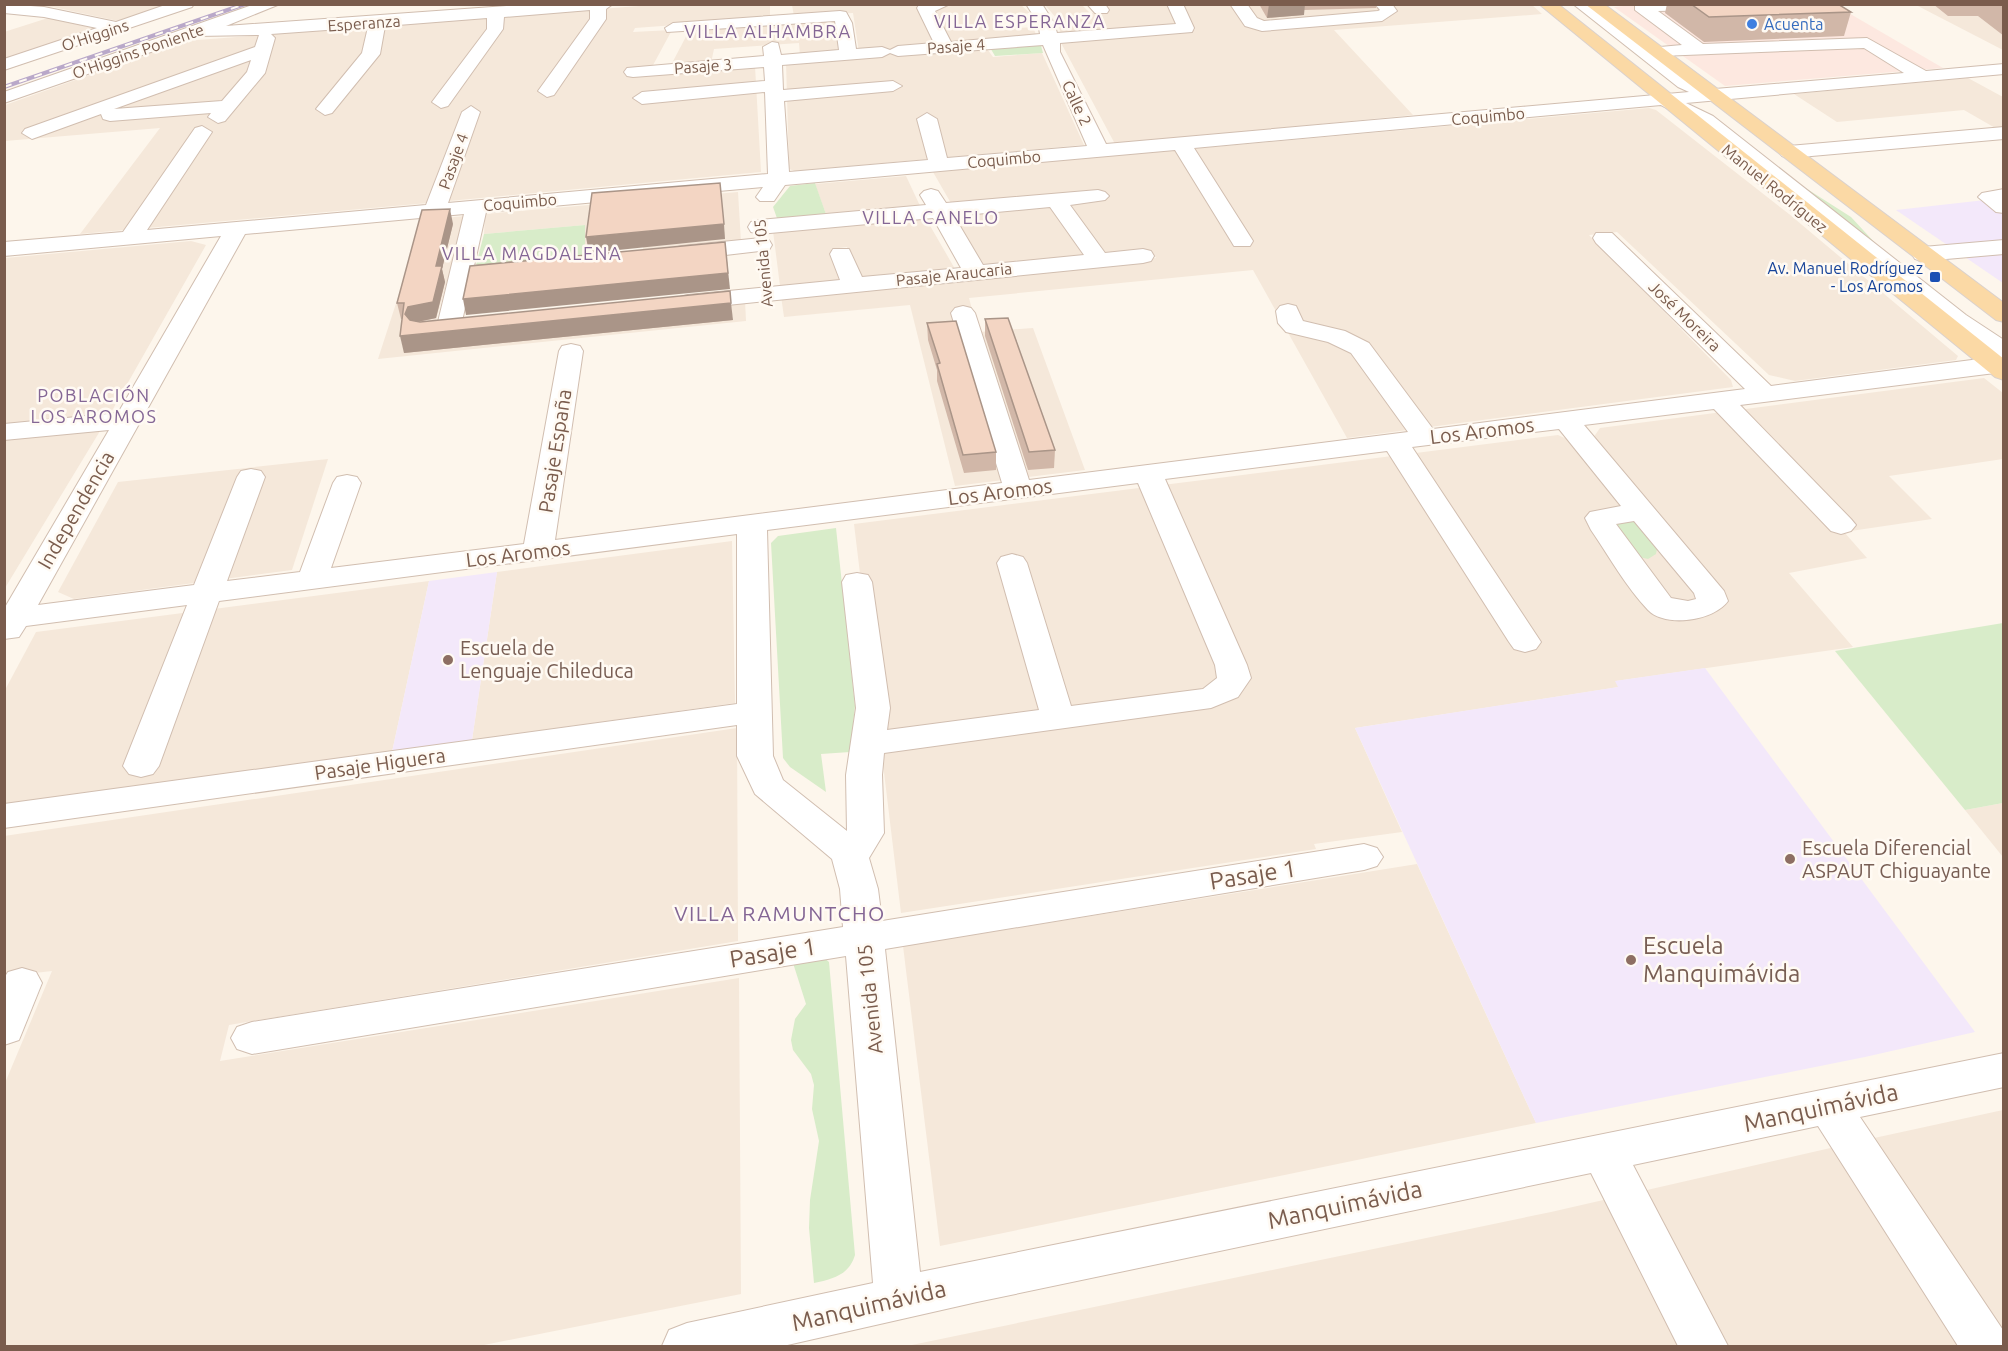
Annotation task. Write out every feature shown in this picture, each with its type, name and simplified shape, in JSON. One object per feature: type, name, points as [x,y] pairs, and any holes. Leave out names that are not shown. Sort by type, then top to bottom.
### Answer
[{"type":"main road","name":"Manuel Rodríguez","points":[[1593,4],[2004,315]]},
{"type":"main road","name":"Manuel Rodríguez","points":[[1555,8],[1667,101],[2001,358]]},
{"type":"street","name":"O'Higgins","points":[[4,65],[186,4]]},
{"type":"street","name":"O'Higgins Poniente","points":[[4,98],[272,4]]},
{"type":"street","name":"Esperanza","points":[[194,31],[266,30],[507,9],[605,4]]},
{"type":"street","name":"Calle 2","points":[[1034,4],[1044,18],[1053,48],[1098,150]]},
{"type":"street","points":[[1053,48],[1186,28],[1175,4]]},
{"type":"street","points":[[1238,4],[1251,22],[1263,26],[1377,17],[1388,13],[1383,4]]},
{"type":"street","points":[[1581,4],[1684,84],[1713,95]]},
{"type":"street","points":[[1699,49],[1641,8],[1732,4]]},
{"type":"street","points":[[547,91],[598,19],[598,5]]},
{"type":"street","points":[[934,6],[945,47]]},
{"type":"street","points":[[4,8],[55,14],[118,27]]},
{"type":"street","points":[[441,102],[507,9]]},
{"type":"street","points":[[663,69],[677,28],[783,12],[840,16],[844,23],[848,55]]},
{"type":"street","points":[[15,26],[55,14]]},
{"type":"street","points":[[325,109],[371,54],[377,22]]},
{"type":"street","points":[[71,118],[223,111],[256,73],[264,50],[266,30]]},
{"type":"street","points":[[1655,51],[1867,43],[1922,76]]},
{"type":"street","points":[[738,49],[773,54],[795,45]]},
{"type":"street","name":"Pasaje 4","points":[[890,52],[945,47],[1053,48]]},
{"type":"street","points":[[32,133],[264,50]]},
{"type":"street","name":"Pasaje 3","points":[[633,72],[773,54],[848,55],[890,52]]},
{"type":"street","points":[[773,54],[779,179]]},
{"type":"street","name":"Coquimbo","points":[[4,249],[2004,69]]},
{"type":"street","points":[[1964,72],[1994,88]]},
{"type":"street","points":[[642,98],[892,86]]},
{"type":"street","name":"Pasaje 4","points":[[435,210],[471,112]]},
{"type":"street","points":[[927,118],[939,165]]},
{"type":"street","points":[[130,238],[202,132]]},
{"type":"street","points":[[1789,152],[2004,133]]},
{"type":"street","points":[[1181,143],[1242,241]]},
{"type":"street","points":[[915,167],[975,272]]},
{"type":"street","name":"Avenida 105","points":[[763,270],[759,210],[779,179]]},
{"type":"street","points":[[2004,195],[1989,197],[2004,207]]},
{"type":"street","points":[[668,304],[940,211],[1098,196]]},
{"type":"street","points":[[1847,197],[1884,246],[1903,266],[2001,358]]},
{"type":"street","points":[[1056,200],[1099,260]]},
{"type":"street","points":[[423,329],[461,325],[462,274],[477,206]]},
{"type":"street","name":"Independencia","points":[[8,625],[237,228]]},
{"type":"street","name":"José Moreira","points":[[1604,238],[1765,394]]},
{"type":"street","points":[[1930,260],[2004,247]]},
{"type":"street","points":[[841,254],[853,284]]},
{"type":"street","points":[[665,255],[763,270]]},
{"type":"street","name":"Pasaje Araucaria","points":[[763,270],[853,284],[1143,256]]},
{"type":"street","points":[[1930,260],[2004,268]]},
{"type":"street","points":[[462,274],[530,268]]},
{"type":"street","points":[[1288,311],[1290,323],[1295,327],[1336,336],[1360,348],[1426,438]]},
{"type":"street","points":[[963,313],[1018,490]]},
{"type":"street","name":"Pasaje España","points":[[538,551],[571,351]]},
{"type":"street","name":"Los Aromos","points":[[8,625],[208,593],[1720,400],[2001,358]]},
{"type":"street","points":[[1720,400],[1841,525]]},
{"type":"street","points":[[4,432],[128,420]]},
{"type":"street","points":[[1566,420],[1642,511]]},
{"type":"street","points":[[1395,442],[1525,642]]},
{"type":"street","points":[[868,744],[1210,698],[1226,690],[1234,678],[1231,665],[1148,473]]},
{"type":"street","points":[[141,766],[251,477]]},
{"type":"street","points":[[312,580],[347,483]]},
{"type":"street","name":"Avenida 105","points":[[752,524],[755,756],[768,786],[790,806],[829,833],[850,858],[859,889],[899,1299]]},
{"type":"street","points":[[1012,563],[1058,719]]},
{"type":"street","points":[[850,858],[866,833],[864,775],[873,696],[856,582]]},
{"type":"street","name":"Pasaje Higuera","points":[[4,816],[755,712]]},
{"type":"street","name":"Pasaje 1","points":[[252,1038],[1364,857]]},
{"type":"street","name":"Manquimávida","points":[[687,1347],[794,1335],[899,1299],[2004,1070]]},
{"type":"street","points":[[1828,1106],[1985,1347]]},
{"type":"street","points":[[1603,1152],[1703,1347]]},
{"type":"shaded area","points":[[973,4],[1021,5],[1030,13],[998,17],[1006,29],[1033,27],[1037,37],[949,42],[931,8]]},
{"type":"shaded area","points":[[1531,4],[1542,14],[1334,30],[1413,115],[1115,144],[1060,41],[1195,30],[1181,5]]},
{"type":"shaded area","points":[[1642,4],[1835,5],[1943,68],[1725,86],[1614,7]]},
{"type":"shaded area","points":[[19,5],[173,5],[118,21],[53,7]]},
{"type":"shaded area","points":[[652,5],[770,5],[770,18],[635,28],[633,32],[672,30],[652,67],[755,66],[761,172],[449,201],[449,198],[428,203],[80,234],[160,128],[5,141],[5,105],[185,41]]},
{"type":"shaded area","points":[[792,5],[919,5],[936,44],[859,52],[853,13],[794,16]]},
{"type":"shaded area","points":[[1045,5],[1082,5],[1090,13],[1107,12],[1101,5],[1168,5],[1180,26],[1061,36],[1058,20]]},
{"type":"shaded area","points":[[1916,5],[2003,5],[2003,50]]},
{"type":"shaded area","points":[[48,18],[98,29],[5,60],[4,32]]},
{"type":"shaded area","points":[[836,18],[838,51],[800,55],[799,43],[714,49],[711,63],[671,65],[690,29]]},
{"type":"shaded area","points":[[985,46],[993,57],[1042,53],[1084,145],[795,171],[789,169],[786,62]]},
{"type":"shaded area","points":[[1968,78],[2003,97],[2003,128],[1997,129],[1964,110],[1837,122],[1794,94]]},
{"type":"shaded area","points":[[1649,108],[1656,110],[1789,214],[1958,356],[1956,360],[1795,381],[1769,375],[1617,232],[1589,235],[1731,380],[1733,387],[1347,438],[1253,270],[969,298],[978,332],[1033,328],[1085,470],[955,486],[910,305],[784,317],[781,296],[1156,258],[1151,250],[1105,254],[1069,202],[1107,198],[952,205],[933,172]]},
{"type":"shaded area","points":[[906,176],[921,208],[827,217],[815,184]]},
{"type":"shaded area","points":[[738,192],[741,242],[643,250],[644,230],[622,231],[619,251],[585,253],[585,225],[484,234],[485,214]]},
{"type":"shaded area","points":[[2003,198],[2003,283],[1896,210]]},
{"type":"shaded area","points":[[1053,206],[1087,255],[987,266],[981,264],[954,214]]},
{"type":"shaded area","points":[[465,216],[436,321],[745,300],[746,321],[378,359],[423,220]]},
{"type":"shaded area","points":[[925,217],[955,269],[861,277],[847,247],[831,249],[843,280],[780,286],[773,231]]},
{"type":"shaded area","points":[[191,241],[206,245],[109,416],[88,431],[100,431],[5,588],[5,258]]},
{"type":"shaded area","points":[[1984,378],[2003,393],[2003,459],[1889,476],[1932,519],[1844,532],[1867,558],[1789,573],[1853,647],[1616,681],[1619,687],[1355,728],[1402,832],[1314,844],[1316,849],[901,913],[854,524],[1558,435],[1571,441],[1593,438],[1600,428]]},
{"type":"shaded area","points":[[328,459],[292,570],[74,599],[58,592],[118,482]]},
{"type":"shaded area","points":[[732,541],[735,703],[472,740],[497,572]]},
{"type":"shaded area","name":"Escuela de Lenguaje Chileduca","points":[[497,572],[472,740],[392,752],[429,581]]},
{"type":"shaded area","points":[[429,581],[392,752],[5,807],[5,690],[36,632]]},
{"type":"shaded area","name":"Escuela Manquimávida","points":[[1705,668],[1975,1032],[1865,1057],[1536,1123],[1355,728],[1618,687],[1615,681]]},
{"type":"shaded area","points":[[737,728],[738,941],[229,1025],[220,1061],[739,978],[741,1294],[479,1346],[5,1346],[5,1083],[52,971],[17,975],[5,1000],[4,836]]},
{"type":"shaded area","points":[[2003,803],[2003,857],[1965,810]]},
{"type":"shaded area","points":[[1417,864],[1536,1123],[940,1246],[903,946]]},
{"type":"shaded area","points":[[2003,1110],[2003,1346],[1997,1346],[1865,1140]]},
{"type":"shaded area","points":[[1848,1144],[1974,1346],[907,1346],[1551,1212]]},
{"type":"green space","points":[[1040,42],[1043,53],[995,56],[989,46]]},
{"type":"green space","points":[[1698,109],[1793,180],[1851,217],[1888,257]]},
{"type":"green space","points":[[815,183],[827,217],[778,221],[773,207],[790,186]]},
{"type":"green space","points":[[585,225],[585,258],[475,269],[484,234]]},
{"type":"green space","points":[[1633,520],[1657,549],[1656,554],[1648,559],[1639,557],[1615,524]]},
{"type":"green space","points":[[836,528],[855,706],[850,752],[821,754],[826,792],[790,767],[783,758],[771,543],[778,536]]},
{"type":"green space","points":[[2003,623],[2003,803],[1965,810],[1835,651]]},
{"type":"green space","points":[[824,958],[829,962],[855,1255],[844,1272],[834,1278],[814,1283],[809,1228],[810,1200],[819,1141],[812,1109],[814,1085],[811,1074],[793,1050],[791,1040],[795,1019],[806,1004],[793,963]]},
{"type":"building","points":[[1691,4],[1838,4],[1851,12],[1709,17]]},
{"type":"building","points":[[720,183],[724,224],[586,237],[592,193]]},
{"type":"building","points":[[450,209],[436,266],[442,266],[433,302],[408,307],[405,314],[410,320],[420,322],[730,291],[731,303],[400,336],[404,303],[397,303],[422,210]]},
{"type":"building","points":[[725,242],[728,273],[463,299],[470,266]]},
{"type":"building","points":[[1008,318],[1055,450],[1029,452],[985,319]]},
{"type":"building","points":[[956,321],[996,452],[963,455],[937,364],[940,363],[927,323]]},
{"type":"railway","points":[[4,87],[245,4]]},
{"type":"place","name":"Acuenta","points":[[1752,24]]},
{"type":"place","name":"Av. Manuel Rodríguez - Los Aromos","points":[[1935,277]]},
{"type":"place","name":"Escuela de Lenguaje Chileduca","points":[[448,660]]},
{"type":"place","name":"Escuela Diferencial ASPAUT Chiguayante","points":[[1790,859]]},
{"type":"place","name":"Escuela Manquimávida","points":[[1631,960]]},
{"type":"district","name":"VILLA ESPERANZA","points":[[1020,22]]},
{"type":"district","name":"VILLA ALHAMBRA","points":[[768,32]]},
{"type":"district","name":"VILLA CANELO","points":[[931,218]]},
{"type":"district","name":"VILLA MAGDALENA","points":[[532,254]]},
{"type":"district","name":"POBLACIÓN LOS AROMOS","points":[[94,406]]},
{"type":"district","name":"VILLA RAMUNTCHO","points":[[780,914]]}]
